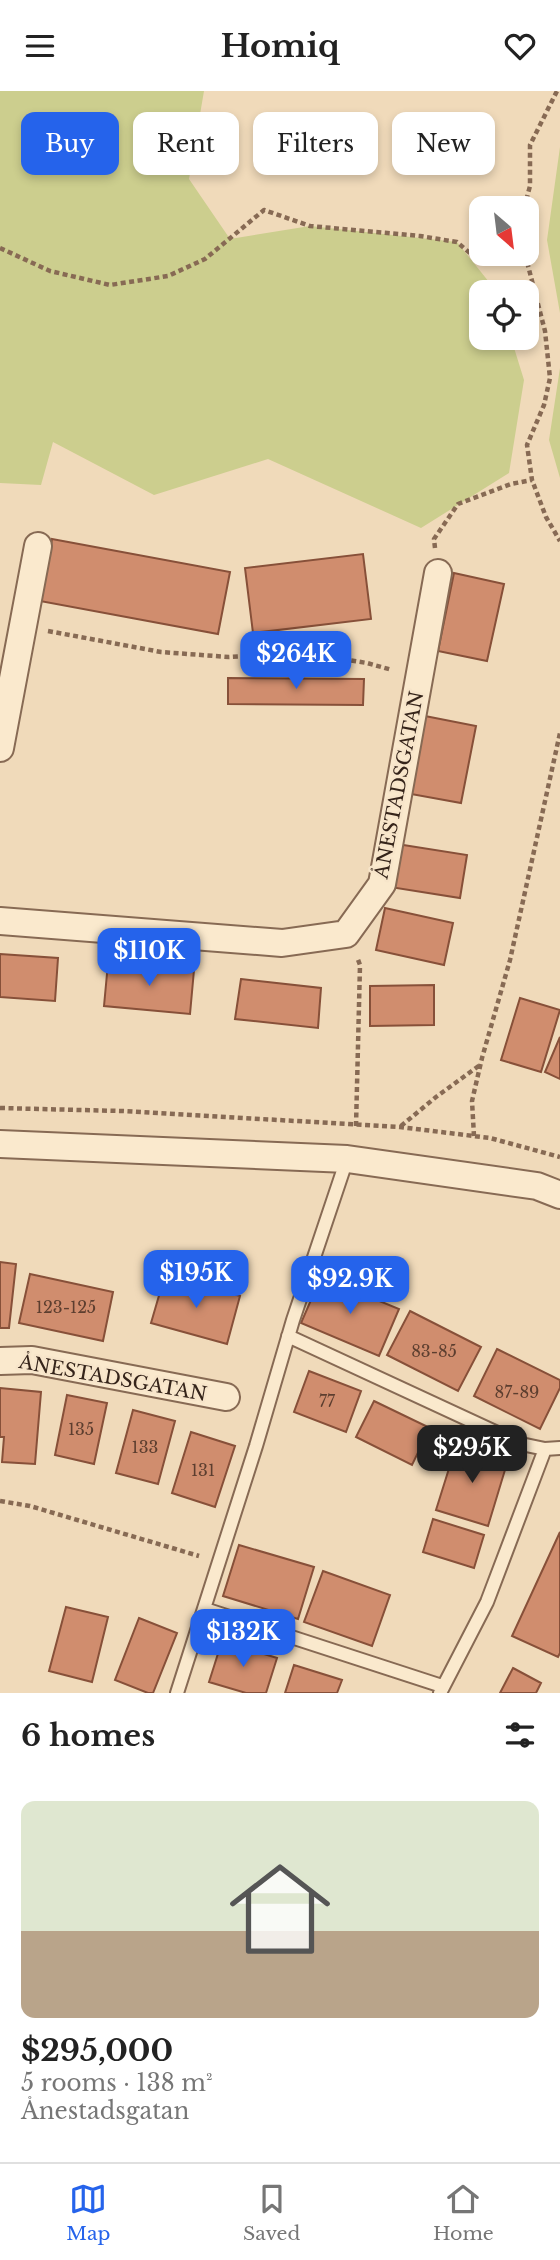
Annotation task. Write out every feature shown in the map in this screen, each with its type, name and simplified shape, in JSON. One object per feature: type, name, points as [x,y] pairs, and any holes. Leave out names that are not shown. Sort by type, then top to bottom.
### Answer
[{"type":"street","points":[[0,748],[38,546]]},
{"type":"street","name":"ÅNESTADSGATAN","points":[[346,934],[382,884],[439,573]]},
{"type":"street","points":[[0,921],[282,943],[346,934]]},
{"type":"street","points":[[0,1144],[347,1159],[537,1186],[560,1195]]},
{"type":"street","name":"ÅNESTADSGATAN","points":[[0,1361],[32,1360],[226,1397]]},
{"type":"lane","points":[[177,1693],[220,1562],[288,1336],[347,1159]]},
{"type":"lane","points":[[288,1336],[521,1444],[545,1450],[560,1448]]},
{"type":"lane","points":[[205,1609],[441,1689],[487,1602],[545,1450]]},
{"type":"path","points":[[527,196],[530,186],[530,145],[557,91]]},
{"type":"path","points":[[0,248],[50,271],[110,285],[168,276],[205,259],[264,209],[310,226],[457,242],[469,252]]},
{"type":"path","points":[[527,266],[545,331],[550,378],[544,405],[527,445],[532,481],[560,541]]},
{"type":"path","points":[[439,573],[434,538],[458,504],[511,484],[532,481]]},
{"type":"path","points":[[23,627],[161,652],[229,657],[303,653],[367,663],[420,677]]},
{"type":"path","points":[[474,1136],[472,1101],[510,960],[560,733]]},
{"type":"path","points":[[346,934],[360,965],[357,1126],[347,1159]]},
{"type":"path","points":[[400,1127],[480,1065]]},
{"type":"path","points":[[0,1108],[122,1111],[400,1127],[490,1138],[560,1157]]},
{"type":"path","points":[[0,1501],[30,1506],[220,1562]]},
{"type":"green space","points":[[0,91],[204,91],[200,112],[133,112],[133,175],[190,175],[189,179],[230,239],[310,226],[457,242],[469,257],[469,266],[476,266],[487,280],[469,280],[469,350],[515,350],[524,380],[509,473],[421,528],[268,459],[154,495],[53,442],[41,485],[0,483]]},
{"type":"green space","points":[[560,147],[560,313],[547,240]]},
{"type":"green space","points":[[560,368],[560,478],[549,440]]},
{"type":"building","points":[[52,539],[230,572],[218,634],[40,601]]},
{"type":"building","points":[[363,554],[371,619],[253,633],[245,568]]},
{"type":"building","points":[[454,573],[504,584],[487,661],[438,651]]},
{"type":"building","points":[[228,678],[364,679],[363,705],[228,704]]},
{"type":"building","points":[[425,716],[476,726],[461,803],[411,794]]},
{"type":"building","points":[[397,844],[467,855],[460,898],[390,887]]},
{"type":"building","points":[[385,908],[453,923],[444,965],[376,950]]},
{"type":"building","points":[[0,954],[58,958],[55,1001],[0,997]]},
{"type":"building","points":[[108,963],[194,970],[190,1014],[104,1006]]},
{"type":"building","points":[[241,979],[321,988],[318,1028],[235,1019]]},
{"type":"building","points":[[434,985],[434,1025],[370,1026],[370,986]]},
{"type":"building","points":[[520,998],[560,1010],[541,1072],[501,1060]]},
{"type":"building","points":[[560,1037],[560,1079],[545,1072]]},
{"type":"building","points":[[0,1262],[16,1264],[9,1328],[0,1328]]},
{"type":"building","points":[[30,1274],[113,1292],[103,1341],[19,1323]]},
{"type":"building","points":[[165,1275],[240,1296],[227,1344],[151,1323]]},
{"type":"building","points":[[321,1277],[399,1309],[379,1356],[301,1323]]},
{"type":"building","points":[[410,1311],[481,1347],[458,1391],[387,1355]]},
{"type":"building","points":[[497,1349],[560,1380],[560,1388],[540,1429],[474,1396]]},
{"type":"building","points":[[309,1371],[361,1391],[346,1432],[294,1412]]},
{"type":"building","points":[[0,1388],[41,1392],[35,1464],[2,1462],[4,1437],[0,1437]]},
{"type":"building","points":[[67,1395],[107,1403],[94,1464],[55,1455]]},
{"type":"building","points":[[374,1401],[430,1428],[412,1465],[356,1437]]},
{"type":"building","points":[[133,1410],[175,1421],[158,1484],[116,1473]]},
{"type":"building","points":[[191,1432],[235,1446],[215,1507],[172,1493]]},
{"type":"building","points":[[457,1443],[508,1460],[488,1526],[436,1510]]},
{"type":"building","points":[[433,1519],[484,1535],[474,1568],[423,1552]]},
{"type":"building","points":[[560,1532],[560,1653],[558,1657],[512,1636]]},
{"type":"building","points":[[239,1545],[314,1567],[298,1619],[223,1596]]},
{"type":"building","points":[[323,1571],[390,1595],[372,1646],[304,1622]]},
{"type":"building","points":[[66,1607],[108,1617],[92,1682],[49,1671]]},
{"type":"building","points":[[139,1618],[177,1633],[153,1693],[115,1680]]},
{"type":"building","points":[[222,1641],[277,1658],[266,1693],[246,1693],[209,1682]]},
{"type":"building","points":[[294,1665],[342,1680],[337,1693],[285,1693]]},
{"type":"building","points":[[513,1668],[541,1683],[536,1693],[500,1693]]}]
